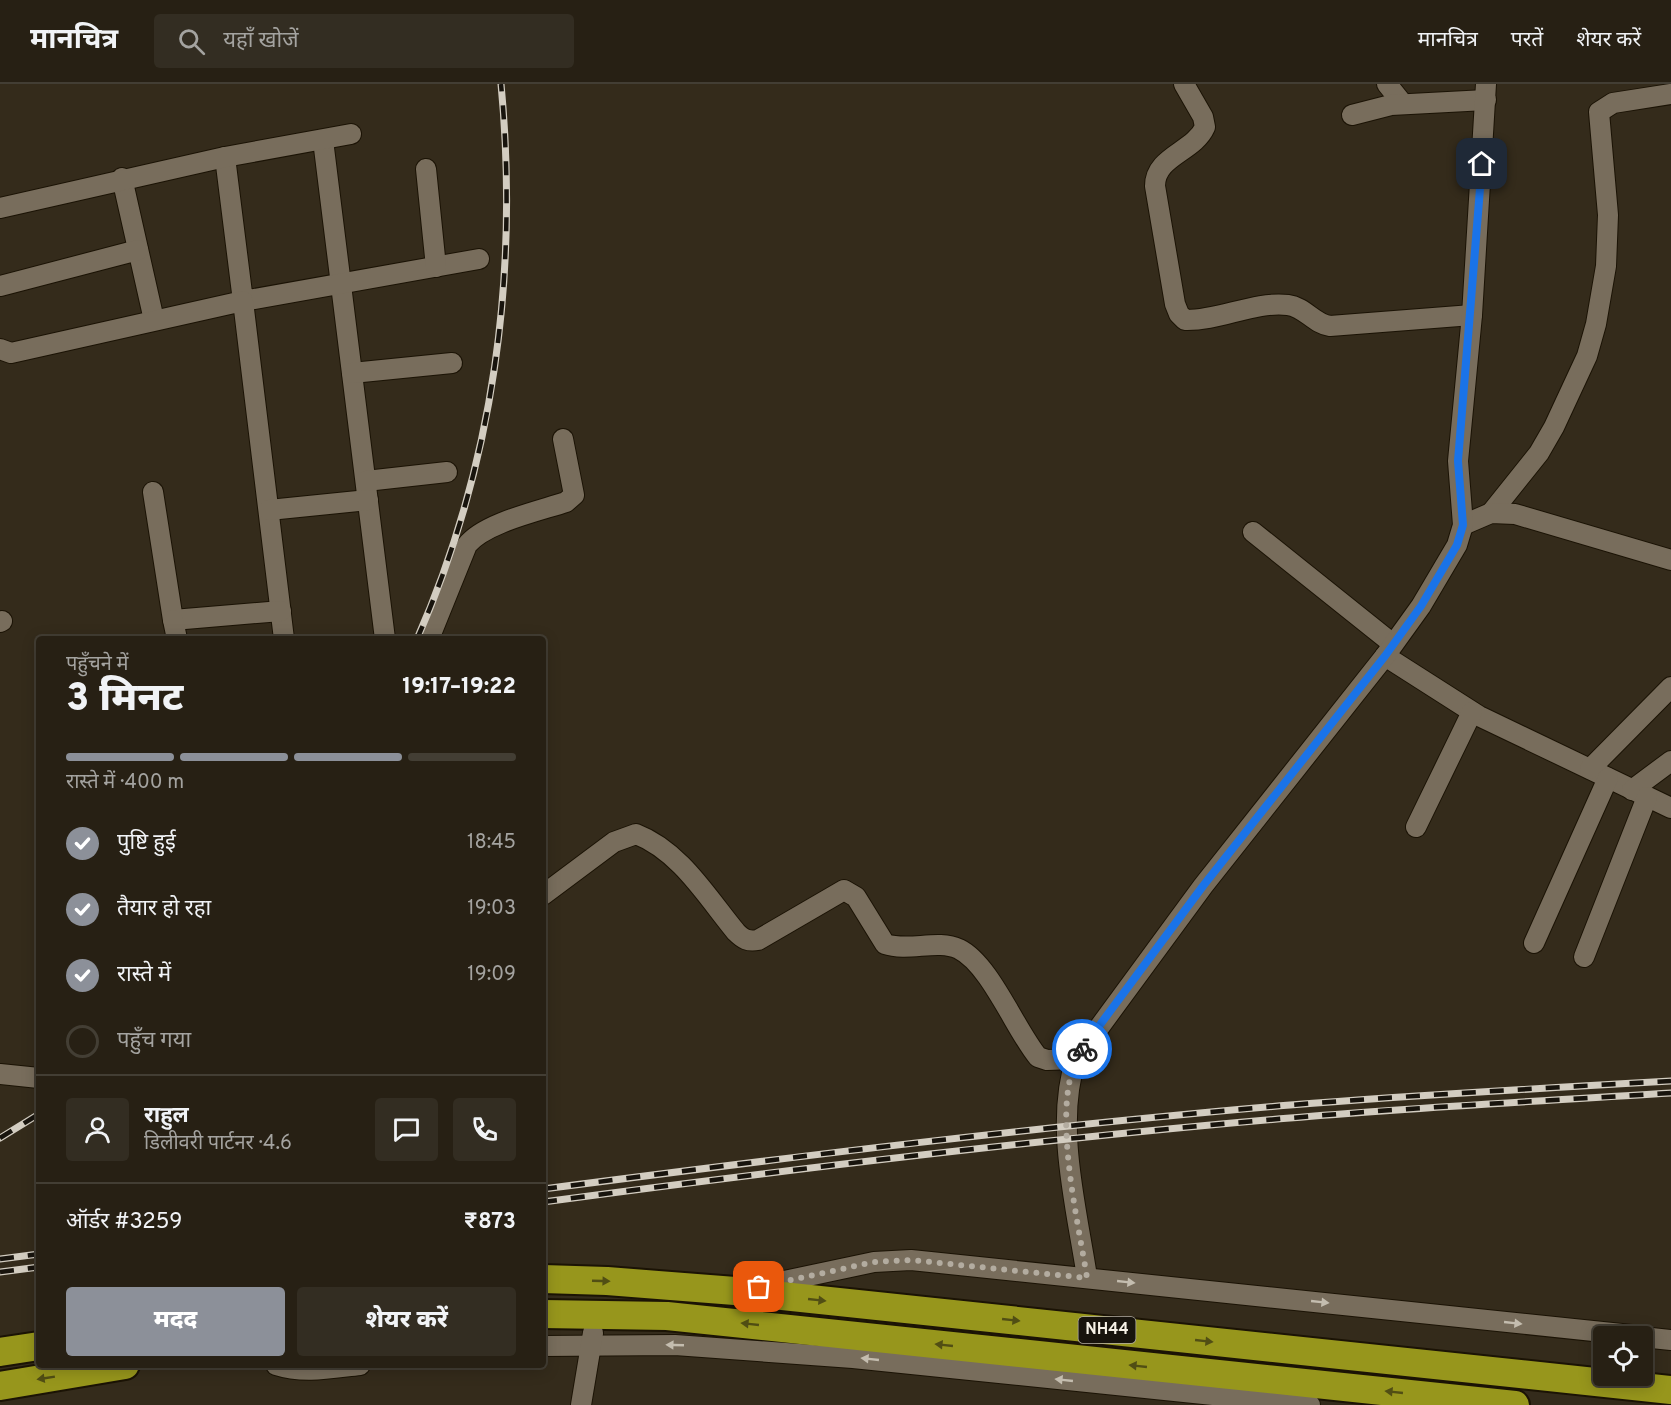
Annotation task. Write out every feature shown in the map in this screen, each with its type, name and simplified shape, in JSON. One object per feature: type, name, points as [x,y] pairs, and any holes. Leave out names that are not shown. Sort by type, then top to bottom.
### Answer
[{"type":"highway","name":"NH44","points":[[546,1279],[607,1281],[735,1292],[1671,1389]]},
{"type":"highway","name":"NH44","points":[[546,1314],[667,1316],[1515,1405]]},
{"type":"highway","points":[[0,1352],[36,1346]]},
{"type":"highway","points":[[0,1386],[107,1368]]},
{"type":"street","points":[[1184,84],[1203,117],[1205,127],[1196,139],[1159,168],[1155,186],[1175,304],[1179,314],[1185,320],[1278,304],[1297,307],[1322,325],[1330,326],[1472,315]]},
{"type":"street","points":[[1387,84],[1403,104]]},
{"type":"street","points":[[1087,1278],[1066,1126],[1069,1080],[1076,1059],[1203,886],[1389,650],[1442,572],[1457,545],[1463,525],[1458,461],[1472,315],[1486,92],[1403,104],[1352,115]]},
{"type":"street","points":[[1491,513],[1539,453],[1554,427],[1587,356],[1596,324],[1605,275],[1608,215],[1599,112],[1613,103],[1671,94]]},
{"type":"street","points":[[0,208],[225,156],[351,134]]},
{"type":"street","points":[[324,140],[385,636]]},
{"type":"street","points":[[225,156],[284,636]]},
{"type":"street","points":[[426,169],[436,267]]},
{"type":"street","points":[[122,178],[154,320]]},
{"type":"street","points":[[0,286],[138,250]]},
{"type":"street","points":[[0,349],[11,353],[243,301],[479,259]]},
{"type":"street","points":[[352,374],[452,363]]},
{"type":"street","points":[[430,636],[467,545],[473,538],[488,530],[566,502],[574,495],[563,439]]},
{"type":"street","points":[[269,510],[367,491],[447,472]]},
{"type":"street","points":[[153,492],[175,629],[281,611]]},
{"type":"street","points":[[1463,525],[1491,513],[1515,514],[1671,560]]},
{"type":"street","points":[[1253,532],[1389,650],[1472,712],[1671,808]]},
{"type":"street","points":[[1590,769],[1671,687]]},
{"type":"street","points":[[1416,827],[1472,712]]},
{"type":"street","points":[[1584,957],[1640,793],[1671,761]]},
{"type":"street","points":[[1534,943],[1608,778]]},
{"type":"street","points":[[546,893],[614,842],[636,834],[658,844],[673,857],[736,932],[743,939],[752,942],[844,890],[856,897],[885,944],[903,948],[948,947],[959,950],[970,958],[992,985],[1038,1057],[1047,1060],[1076,1059]]},
{"type":"street","points":[[0,1074],[36,1078]]},
{"type":"street","points":[[735,1292],[874,1262],[911,1260],[1593,1332]]},
{"type":"street","points":[[581,1405],[595,1316]]},
{"type":"street","points":[[1653,1338],[1671,1340]]},
{"type":"street","points":[[546,1346],[675,1345],[853,1358],[1203,1400],[1310,1405]]},
{"type":"street","points":[[286,1368],[312,1371],[336,1368]]},
{"type":"railway","points":[[418,636],[443,573],[465,505],[482,436],[495,367],[503,297],[506,226],[506,155],[501,84]]},
{"type":"railway","points":[[546,1189],[916,1143],[1196,1113],[1385,1098],[1671,1081]]},
{"type":"railway","points":[[546,1202],[916,1156],[1196,1126],[1385,1111],[1671,1093]]},
{"type":"railway","points":[[0,1138],[36,1116]]},
{"type":"railway","points":[[0,1259],[36,1254]]},
{"type":"railway","points":[[0,1272],[36,1267]]},
{"type":"way so far","points":[[759,1287],[874,1262],[911,1260],[1087,1278],[1066,1126],[1069,1080],[1082,1049]]},
{"type":"route","points":[[1082,1049],[1203,886],[1385,656],[1421,606],[1457,545],[1463,525],[1458,461],[1472,315],[1482,164]]}]
